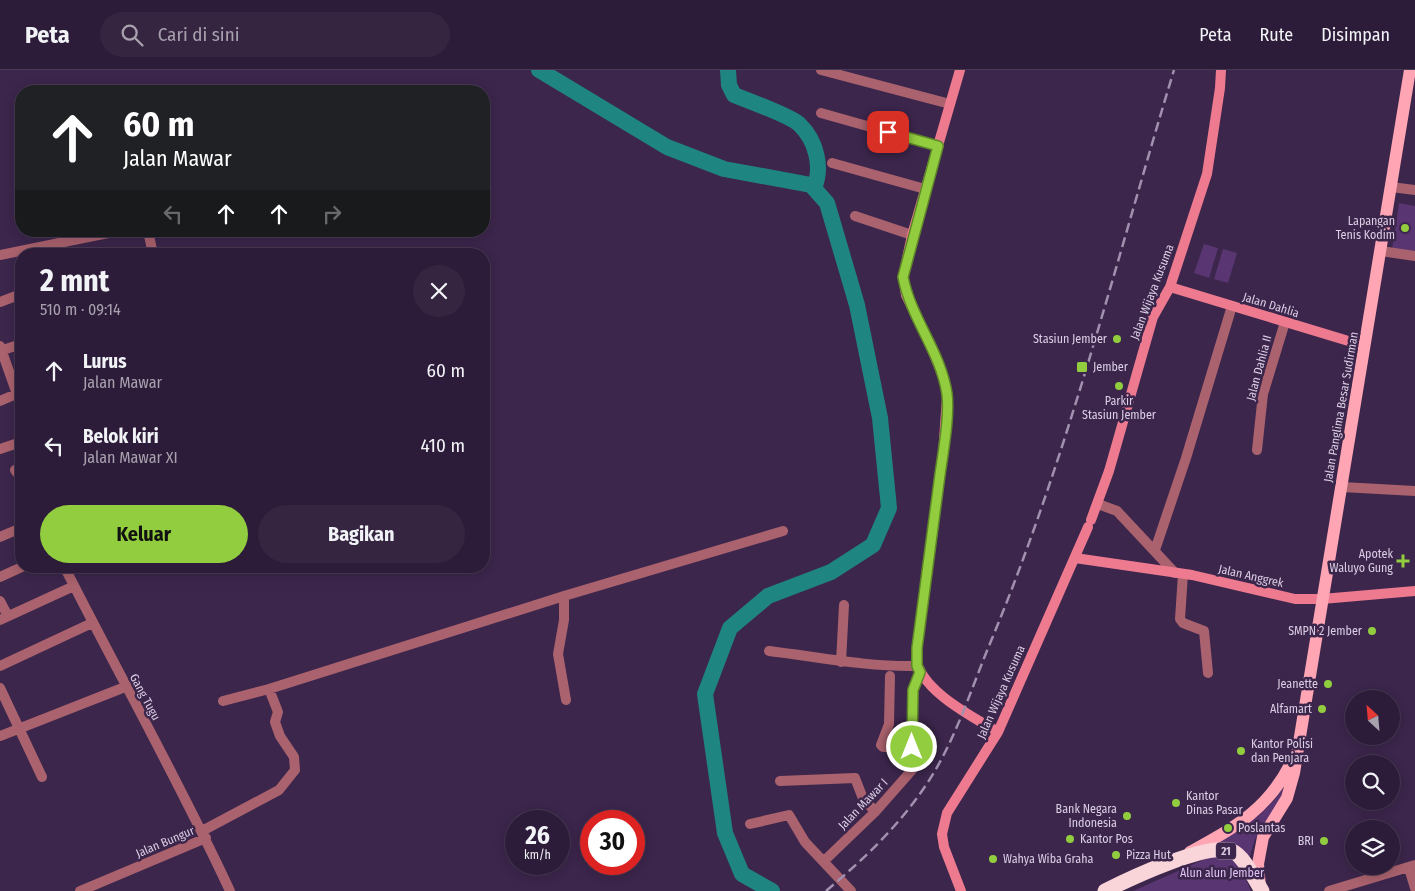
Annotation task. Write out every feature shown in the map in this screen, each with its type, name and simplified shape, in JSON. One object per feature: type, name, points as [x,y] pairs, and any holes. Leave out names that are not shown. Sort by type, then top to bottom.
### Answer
[{"type":"highway","name":"21","points":[[1105,891],[1174,861],[1220,850],[1232,852],[1240,858],[1261,890]]},
{"type":"main road","name":"Jalan Panglima Besar Sudirman","points":[[1261,890],[1259,851],[1263,837],[1287,798],[1298,748],[1410,70]]},
{"type":"main road","name":"Jalan Panglima Besar Sudirman","points":[[1174,861],[1227,832],[1260,808],[1281,782],[1298,748]]},
{"type":"street","points":[[821,70],[950,104]]},
{"type":"street","points":[[960,70],[912,235],[903,277],[906,295],[931,347],[944,380],[947,397],[943,454],[917,648],[919,669],[948,700],[998,732]]},
{"type":"street","name":"Jalan Wijaya Kusuma","points":[[961,891],[944,846],[943,824],[946,814],[998,732],[1098,504],[1153,317],[1170,287],[1207,174],[1219,97],[1221,70]]},
{"type":"street","points":[[821,113],[938,146]]},
{"type":"street","points":[[832,163],[925,189]]},
{"type":"street","points":[[1391,187],[1415,190]]},
{"type":"street","points":[[855,216],[912,235]]},
{"type":"street","points":[[34,248],[87,237]]},
{"type":"street","points":[[1381,251],[1415,256]]},
{"type":"street","points":[[0,255],[15,252]]},
{"type":"street","name":"Jalan Dahlia","points":[[1170,287],[1365,346]]},
{"type":"street","points":[[0,302],[15,296]]},
{"type":"street","points":[[1155,550],[1186,458],[1232,306]]},
{"type":"street","name":"Jalan Dahlia II","points":[[1257,450],[1263,394],[1285,322]]},
{"type":"street","points":[[15,346],[1,350],[15,383]]},
{"type":"street","points":[[0,401],[15,395]]},
{"type":"street","points":[[0,449],[15,444]]},
{"type":"street","points":[[1342,487],[1415,491]]},
{"type":"street","points":[[1098,504],[1117,512],[1179,573],[1180,619],[1183,623],[1204,631],[1208,673]]},
{"type":"street","points":[[2,532],[15,529]]},
{"type":"street","points":[[223,701],[269,689],[564,596],[783,531]]},
{"type":"street","name":"Jalan Anggrek","points":[[1075,558],[1179,573],[1296,599],[1322,599],[1415,591]]},
{"type":"street","points":[[0,577],[15,570]]},
{"type":"street","name":"Gang Tugu","points":[[68,573],[125,688],[204,834]]},
{"type":"street","points":[[0,601],[4,618],[74,586]]},
{"type":"street","points":[[564,596],[564,620],[558,654],[566,700]]},
{"type":"street","points":[[841,662],[844,605]]},
{"type":"street","points":[[0,666],[92,623]]},
{"type":"street","points":[[769,650],[841,662],[919,669]]},
{"type":"street","name":"Jalan Mawar I","points":[[824,861],[874,812],[912,770],[913,690],[919,669]]},
{"type":"street","points":[[890,676],[889,724],[881,745],[883,747],[912,747]]},
{"type":"street","points":[[0,688],[42,777]]},
{"type":"street","points":[[0,736],[125,688]]},
{"type":"street","points":[[204,834],[279,790],[295,770],[294,757],[280,736],[275,722],[278,712],[269,689]]},
{"type":"street","points":[[780,781],[855,778],[862,796],[874,812]]},
{"type":"street","points":[[750,824],[788,814],[805,842],[851,891]]},
{"type":"street","name":"Jalan Bungur","points":[[80,891],[204,834],[230,891]]},
{"type":"street","points":[[1329,891],[1412,867],[1415,888]]},
{"type":"green space","name":"Lapangan Tenis Kodim","points":[[1399,203],[1415,206],[1415,253],[1392,249]]},
{"type":"green space","points":[[1204,244],[1218,248],[1209,278],[1194,273]]},
{"type":"green space","points":[[1223,249],[1237,253],[1228,283],[1214,279]]},
{"type":"green space","points":[[1284,787],[1286,789],[1255,839],[1249,859],[1209,846],[1251,822],[1268,807]]},
{"type":"green space","name":"Alun alun Jember","points":[[1214,855],[1230,860],[1239,866],[1251,891],[1133,891]]},
{"type":"waterway","points":[[539,70],[667,147],[724,169],[811,185],[827,203],[857,305],[880,418],[889,508],[873,545],[831,572],[768,596],[730,628],[705,694],[725,833],[742,874],[772,891]]},
{"type":"waterway","points":[[728,70],[729,85],[734,95],[787,117],[805,130],[814,146],[818,163],[817,180],[814,188]]},
{"type":"railway","points":[[826,891],[881,840],[906,813],[928,782],[947,749],[1019,571],[1044,501],[1090,358],[1174,70]]},
{"type":"place","name":"Lapangan Tenis Kodim","points":[[1405,228]]},
{"type":"place","name":"Stasiun Jember","points":[[1117,339]]},
{"type":"place","name":"Jember","points":[[1082,367]]},
{"type":"place","name":"Parkir Stasiun Jember","points":[[1119,386]]},
{"type":"place","name":"Apotek Waluyo Gung","points":[[1403,561]]},
{"type":"place","name":"SMPN 2 Jember","points":[[1372,631]]},
{"type":"place","name":"Jeanette","points":[[1328,684]]},
{"type":"place","name":"Alfamart","points":[[1322,709]]},
{"type":"place","name":"Kantor Polisi dan Penjara","points":[[1241,751]]},
{"type":"place","name":"Kantor Dinas Pasar","points":[[1176,803]]},
{"type":"place","name":"Bank Negara Indonesia","points":[[1127,816]]},
{"type":"place","name":"Poslantas","points":[[1228,828]]},
{"type":"place","name":"Kantor Pos","points":[[1070,839]]},
{"type":"place","name":"BRI","points":[[1324,841]]},
{"type":"place","name":"Pizza Hut","points":[[1116,855]]},
{"type":"place","name":"Wahya Wiba Graha","points":[[993,859]]},
{"type":"route","points":[[888,132],[938,146],[912,235],[903,277],[906,295],[922,332],[931,347],[944,380],[947,397],[943,454],[916,658],[920,672],[913,690],[912,747]]}]
